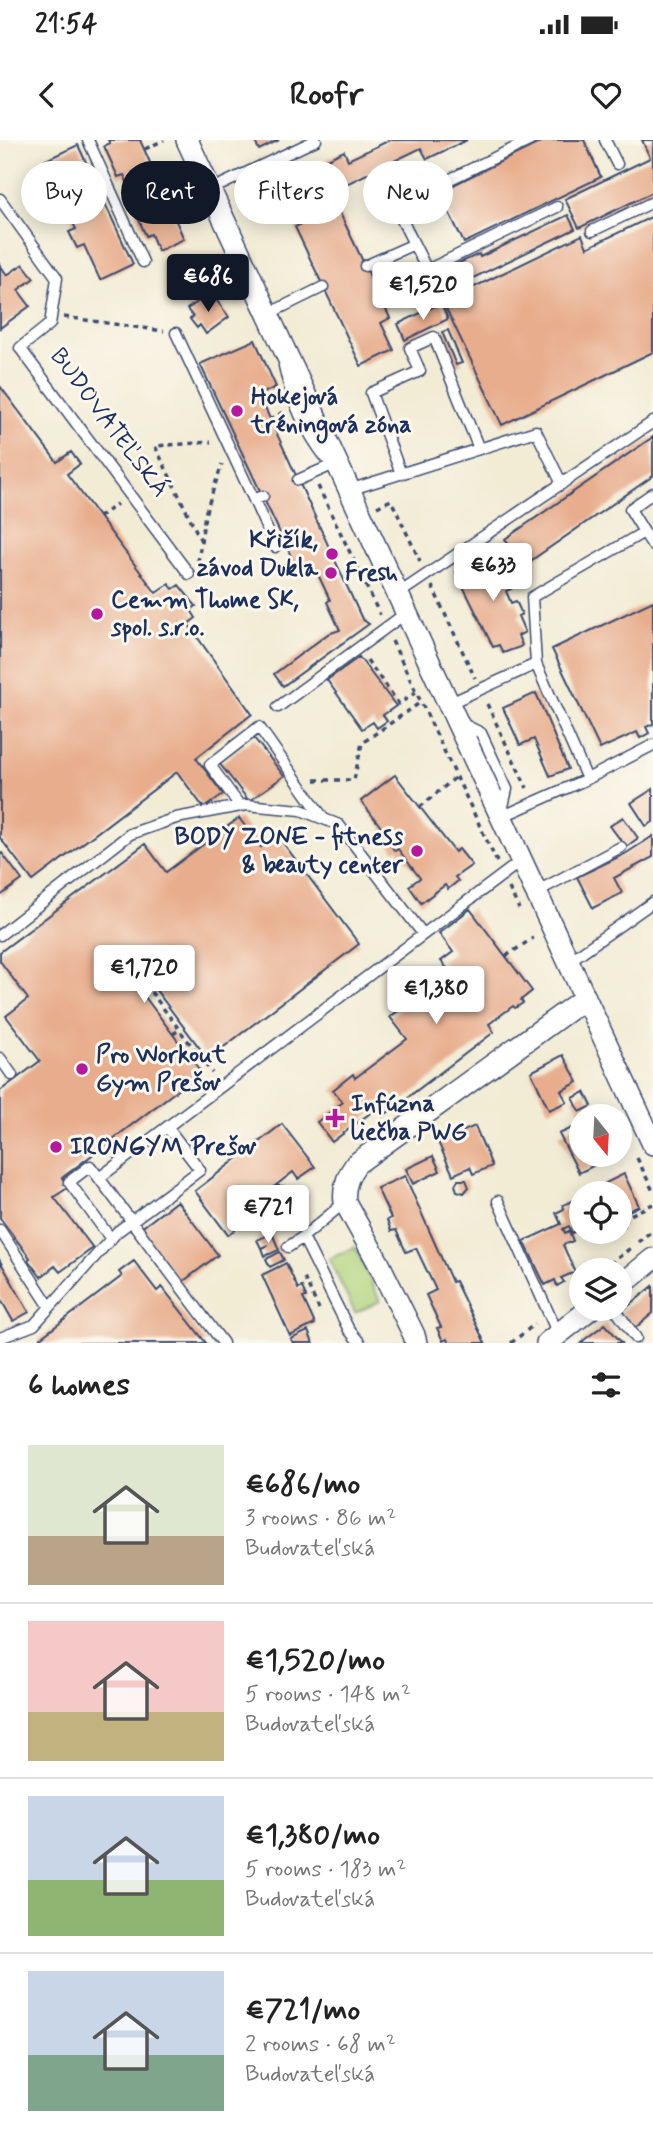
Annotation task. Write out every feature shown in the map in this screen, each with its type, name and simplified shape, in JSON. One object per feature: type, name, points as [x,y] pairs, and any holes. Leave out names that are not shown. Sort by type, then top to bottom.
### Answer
[{"type":"street","points":[[187,140],[193,161]]},
{"type":"street","points":[[218,224],[272,323],[653,1142]]},
{"type":"street","points":[[415,1343],[414,1335],[378,1262],[345,1202],[344,1194],[349,1174],[356,1164],[585,998]]},
{"type":"street","points":[[632,1276],[653,1259]]},
{"type":"street","points":[[552,1338],[574,1321]]},
{"type":"lane","points":[[88,140],[143,262]]},
{"type":"lane","points":[[220,188],[316,140]]},
{"type":"lane","points":[[531,140],[395,206],[427,270],[557,207]]},
{"type":"lane","points":[[605,140],[617,164]]},
{"type":"lane","name":"BUDOVATEĽSKÁ","points":[[0,200],[57,278],[50,324],[20,348],[130,494],[193,572]]},
{"type":"lane","points":[[592,231],[653,202]]},
{"type":"lane","points":[[365,266],[414,244]]},
{"type":"lane","points":[[272,323],[323,287]]},
{"type":"lane","points":[[176,333],[227,445],[258,498],[275,547]]},
{"type":"lane","points":[[401,474],[370,393],[420,371],[410,348],[434,337],[480,449]]},
{"type":"lane","points":[[278,707],[402,604],[427,575],[653,422]]},
{"type":"lane","points":[[298,480],[341,475],[401,474],[536,431],[562,484]]},
{"type":"lane","points":[[653,493],[630,509],[653,546]]},
{"type":"lane","points":[[587,779],[536,664],[532,597],[644,532]]},
{"type":"lane","points":[[452,712],[481,690],[536,664]]},
{"type":"lane","points":[[240,806],[210,765],[259,727],[325,820]]},
{"type":"lane","points":[[501,817],[653,746]]},
{"type":"lane","points":[[0,935],[130,834],[176,818],[240,806],[301,810],[339,825],[424,934]]},
{"type":"lane","points":[[536,892],[621,847]]},
{"type":"lane","points":[[99,1178],[521,860]]},
{"type":"lane","points":[[568,962],[653,902]]},
{"type":"lane","points":[[0,1058],[12,1075]]},
{"type":"lane","points":[[0,1338],[34,1325],[111,1239],[200,1170],[167,1127]]},
{"type":"lane","points":[[111,1239],[69,1182],[90,1166],[223,1343]]},
{"type":"lane","points":[[498,1201],[552,1338]]},
{"type":"lane","points":[[288,1247],[345,1202]]},
{"type":"lane","points":[[0,1230],[50,1307]]},
{"type":"lane","points":[[303,1237],[349,1330],[360,1343]]},
{"type":"lane","points":[[624,1321],[636,1338]]},
{"type":"path","points":[[145,149],[164,140]]},
{"type":"path","points":[[52,316],[176,333]]},
{"type":"path","points":[[270,420],[284,412]]},
{"type":"path","points":[[193,572],[201,541],[205,514],[227,445],[155,446],[201,541]]},
{"type":"path","points":[[99,517],[130,494]]},
{"type":"path","points":[[361,515],[391,499],[534,802]]},
{"type":"path","points":[[382,643],[390,637]]},
{"type":"path","points":[[364,656],[399,704],[416,692]]},
{"type":"path","points":[[296,780],[354,780],[362,743],[421,702]]},
{"type":"path","points":[[420,807],[456,777]]},
{"type":"path","points":[[506,956],[533,938]]},
{"type":"path","points":[[145,984],[222,1086]]},
{"type":"path","points":[[173,1034],[179,1030]]},
{"type":"path","points":[[632,1214],[653,1204]]},
{"type":"path","points":[[617,1258],[653,1230]]},
{"type":"green space","points":[[355,1247],[380,1301],[355,1313],[329,1259]]},
{"type":"building","points":[[108,140],[140,140],[149,161],[121,161],[121,176],[118,177],[104,146],[110,143]]},
{"type":"building","points":[[254,140],[279,140],[259,150]]},
{"type":"building","points":[[390,140],[467,140],[427,159],[421,148],[394,161],[363,161],[363,176],[349,183],[349,161],[323,161],[344,151],[348,160]]},
{"type":"building","points":[[545,140],[584,140],[601,177],[464,243],[453,221],[453,185]]},
{"type":"building","points":[[642,140],[653,140],[653,192],[579,228],[565,199],[650,158]]},
{"type":"building","points":[[78,145],[85,161],[43,161]]},
{"type":"building","points":[[107,208],[133,264],[100,280],[84,245],[77,248],[69,232],[76,229],[74,224],[107,224]]},
{"type":"building","points":[[568,215],[575,229],[444,292],[435,274],[479,254],[480,257]]},
{"type":"building","points":[[653,216],[653,352],[502,425],[443,302],[582,235],[587,248]]},
{"type":"building","points":[[141,224],[177,224],[184,239],[158,251],[151,234],[146,236]]},
{"type":"building","points":[[301,224],[345,224],[390,318],[381,323],[394,350],[361,366],[295,227]]},
{"type":"building","points":[[23,264],[34,278],[18,290],[30,306],[0,328],[0,265],[7,275]]},
{"type":"building","points":[[211,293],[229,317],[206,334],[200,325],[197,328],[190,319],[193,317],[187,309]]},
{"type":"building","points":[[441,303],[448,319],[405,340],[398,324]]},
{"type":"building","points":[[448,330],[462,363],[456,365],[442,332]]},
{"type":"building","points":[[255,340],[276,387],[259,395],[362,619],[369,624],[283,686],[274,674],[328,634],[340,630],[315,568],[300,575],[200,364]]},
{"type":"building","name":"Cemm Thome SK, spol. s.r.o.","points":[[0,386],[57,462],[71,452],[80,464],[67,474],[156,593],[169,584],[173,589],[179,585],[196,606],[191,610],[196,618],[188,624],[252,714],[196,758],[223,794],[204,808],[177,772],[33,881],[0,838]]},
{"type":"building","points":[[653,437],[653,476],[523,566],[505,539]]},
{"type":"building","points":[[495,554],[511,589],[506,591],[511,603],[516,601],[522,614],[518,616],[525,632],[518,636],[522,645],[520,647],[503,653],[499,645],[493,647],[456,572]]},
{"type":"building","points":[[653,601],[653,724],[646,727],[649,733],[640,738],[637,732],[600,749],[552,649]]},
{"type":"building","points":[[359,657],[396,706],[383,715],[387,721],[377,728],[373,722],[362,729],[327,680]]},
{"type":"building","points":[[536,693],[568,769],[550,776],[534,739],[520,745],[503,708]]},
{"type":"building","points":[[254,738],[284,776],[249,801],[220,764]]},
{"type":"building","points":[[395,775],[455,852],[459,849],[472,865],[455,877],[458,881],[448,889],[445,885],[421,903],[409,886],[420,878],[398,849],[395,851],[388,842],[391,840],[361,801]]},
{"type":"building","points":[[653,789],[653,822],[646,826],[631,803]]},
{"type":"building","points":[[623,817],[638,838],[626,847],[610,826]]},
{"type":"building","points":[[239,818],[261,847],[277,835],[359,944],[208,1059],[149,981],[139,989],[201,1072],[62,1178],[69,1187],[54,1197],[93,1248],[60,1272],[55,1266],[41,1277],[0,1218],[0,1091],[40,1061],[6,1016],[28,999],[0,961],[0,952],[145,844],[166,872]]},
{"type":"building","points":[[653,836],[653,857],[614,878],[622,893],[593,908],[577,877],[625,854]]},
{"type":"building","points":[[2,853],[22,880],[0,896],[0,855]]},
{"type":"building","points":[[470,909],[532,991],[521,1000],[523,1003],[515,1008],[513,1006],[489,1024],[494,1032],[383,1116],[377,1108],[332,1142],[317,1122],[343,1102],[333,1090],[353,1074],[355,1078],[407,1039],[390,1017],[450,972],[441,961],[453,952],[439,933]]},
{"type":"building","points":[[563,1055],[578,1082],[561,1091],[567,1102],[549,1110],[531,1072]]},
{"type":"building","points":[[585,1092],[591,1104],[576,1104],[573,1098]]},
{"type":"building","points":[[282,1124],[315,1167],[298,1179],[293,1172],[275,1186],[283,1186],[288,1195],[286,1200],[273,1210],[263,1196],[249,1206],[255,1214],[228,1235],[195,1191]]},
{"type":"building","points":[[475,1126],[492,1166],[473,1174],[470,1167],[453,1175],[438,1142]]},
{"type":"building","points":[[569,1129],[569,1154],[559,1134]]},
{"type":"building","points":[[433,1156],[440,1171],[413,1184],[406,1169]]},
{"type":"building","points":[[576,1167],[591,1167],[579,1173]]},
{"type":"building","points":[[624,1174],[627,1181],[610,1181]]},
{"type":"building","points":[[405,1176],[452,1282],[455,1281],[485,1343],[449,1343],[447,1339],[443,1341],[437,1328],[441,1327],[426,1295],[436,1290],[416,1248],[406,1252],[396,1230],[391,1231],[387,1220],[391,1218],[377,1188]]},
{"type":"building","points":[[458,1180],[466,1180],[469,1187],[464,1193],[457,1191],[455,1185]]},
{"type":"building","points":[[632,1191],[639,1206],[632,1209]]},
{"type":"building","points":[[177,1201],[218,1255],[181,1283],[140,1229]]},
{"type":"building","points":[[569,1202],[569,1226],[563,1229],[565,1233],[569,1231],[569,1243],[563,1245],[569,1258],[569,1275],[561,1278],[564,1282],[557,1286],[555,1280],[545,1285],[524,1241],[561,1224],[556,1213],[564,1209],[563,1205]]},
{"type":"building","points":[[272,1233],[279,1250],[265,1256],[262,1248],[268,1245],[261,1248],[257,1240]]},
{"type":"building","points":[[280,1252],[284,1260],[270,1267],[266,1259]]},
{"type":"building","points":[[0,1261],[29,1312],[13,1321],[0,1298]]},
{"type":"building","points":[[134,1261],[157,1291],[162,1287],[206,1343],[42,1343],[39,1339],[122,1276],[119,1272]]},
{"type":"building","points":[[286,1263],[298,1289],[302,1287],[306,1297],[303,1298],[315,1324],[290,1336],[262,1275]]},
{"type":"building","points":[[653,1286],[653,1313],[635,1328],[629,1321],[632,1321],[632,1303]]},
{"type":"building","points":[[605,1324],[622,1343],[581,1343],[584,1340]]},
{"type":"building","points":[[308,1331],[313,1343],[293,1343],[291,1339]]},
{"type":"place","name":"Hokejová tréningová zóna","points":[[237,411]]},
{"type":"place","name":"Křižík, závod Dukla","points":[[332,554]]},
{"type":"place","name":"Fresh","points":[[331,573]]},
{"type":"place","name":"Cemm Thome SK, spol. s.r.o.","points":[[97,614]]},
{"type":"place","name":"BODY ZONE - fitness & beauty center","points":[[417,851]]},
{"type":"place","name":"Pro Workout Gym Prešov","points":[[82,1069]]},
{"type":"place","name":"Infúzna liečba PWG","points":[[335,1118]]},
{"type":"place","name":"IRONGYM Prešov","points":[[56,1147]]}]
